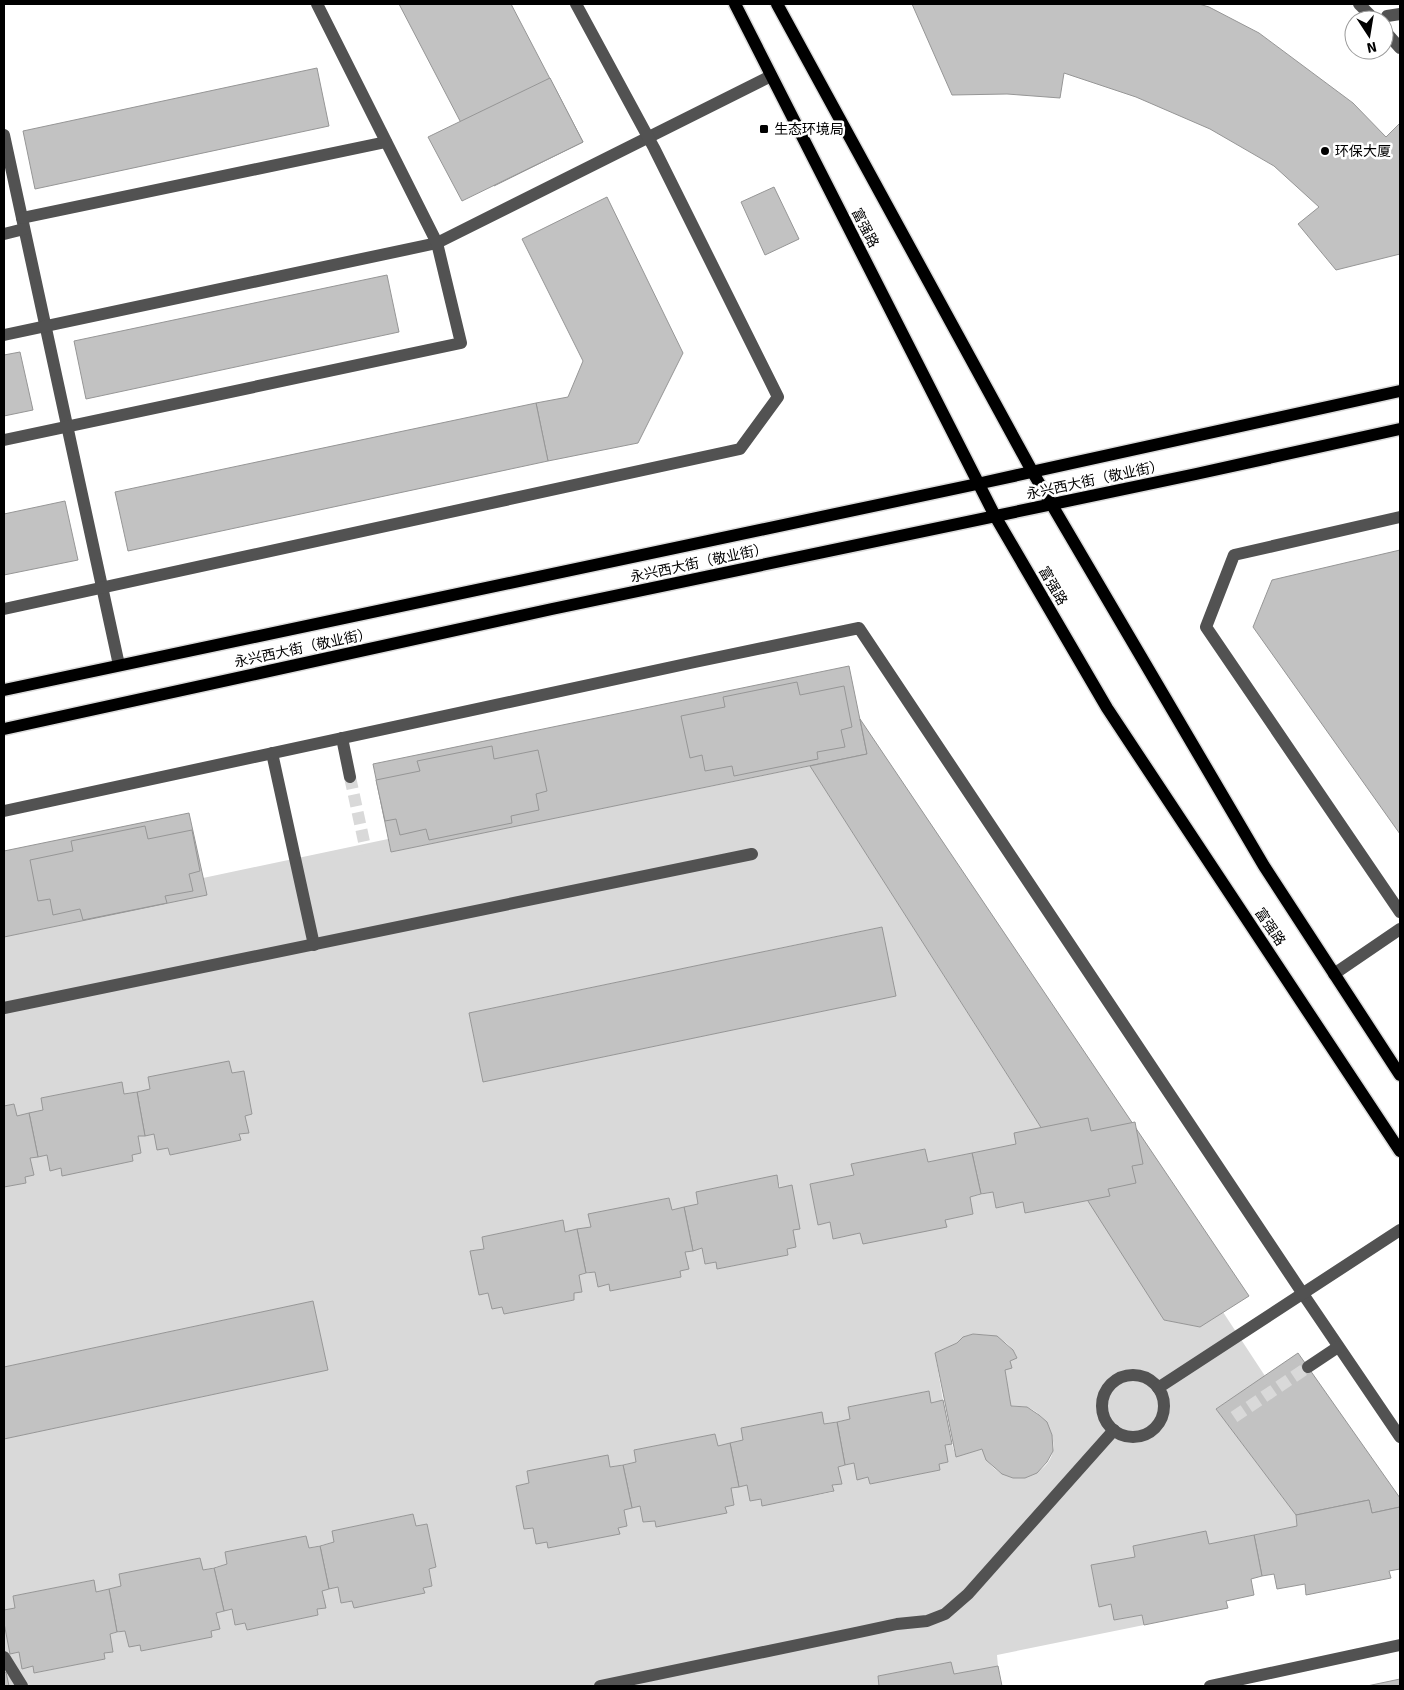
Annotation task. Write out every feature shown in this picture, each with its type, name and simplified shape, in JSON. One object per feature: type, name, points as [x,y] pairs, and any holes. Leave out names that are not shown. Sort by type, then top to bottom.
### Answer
[{"type":"main road","name":"富强路","points":[[735,4],[977,484],[995,516],[1107,708],[1400,1151]]},
{"type":"main road","name":"富强路","points":[[777,4],[1032,471],[1264,866],[1400,1075]]},
{"type":"main road","name":"永兴西大街（敬业街）","points":[[4,690],[977,484],[1400,391]]},
{"type":"main road","name":"永兴西大街（敬业街）","points":[[4,729],[552,609],[1400,430]]},
{"type":"lane","points":[[4,440],[461,343],[437,244],[317,4]]},
{"type":"lane","points":[[4,608],[740,449],[778,397],[648,137],[576,4]]},
{"type":"lane","points":[[4,335],[437,244],[771,76]]},
{"type":"lane","points":[[4,135],[119,665]]},
{"type":"lane","points":[[4,234],[23,223],[386,142]]},
{"type":"lane","points":[[1400,518],[1234,555],[1206,627],[1400,912]]},
{"type":"lane","points":[[4,811],[859,628],[1338,1347],[1400,1437]]},
{"type":"lane","points":[[342,738],[350,777]]},
{"type":"lane","points":[[272,753],[314,945]]},
{"type":"lane","points":[[4,1008],[752,854]]},
{"type":"lane","points":[[1334,974],[1400,929]]},
{"type":"lane","points":[[1158,1388],[1400,1230]]},
{"type":"lane","points":[[1308,1368],[1338,1347]]},
{"type":"lane","points":[[1127,1375],[1137,1375],[1146,1378],[1158,1388],[1164,1402],[1164,1412],[1160,1422],[1152,1430],[1144,1435],[1133,1437],[1123,1435],[1114,1430],[1107,1422],[1103,1414],[1102,1403],[1110,1385],[1118,1379],[1127,1375]]},
{"type":"lane","points":[[600,1686],[897,1624],[927,1621],[945,1614],[968,1594],[1114,1430]]},
{"type":"lane","points":[[1210,1686],[1400,1645]]},
{"type":"lane","points":[[4,1657],[22,1686]]},
{"type":"shaded area","points":[[810,766],[1041,1128],[1016,1144],[928,1162],[925,1149],[852,1164],[854,1175],[810,1184],[818,1225],[830,1222],[834,1239],[860,1233],[863,1243],[947,1226],[945,1220],[973,1214],[970,1197],[993,1192],[996,1208],[1023,1202],[1088,1200],[1164,1320],[1200,1327],[1223,1312],[1265,1376],[1216,1409],[1296,1515],[1297,1526],[1209,1544],[1206,1531],[1133,1546],[1135,1557],[1091,1566],[1099,1607],[1111,1604],[1115,1620],[1142,1615],[1144,1625],[997,1655],[998,1666],[954,1674],[951,1662],[878,1676],[879,1686],[9,1686],[6,1672],[4,1673],[4,1623],[10,1654],[19,1652],[22,1668],[33,1666],[35,1673],[105,1659],[104,1653],[113,1651],[110,1634],[125,1631],[129,1646],[140,1645],[141,1651],[212,1637],[211,1631],[220,1629],[216,1613],[232,1609],[235,1625],[245,1623],[247,1630],[318,1615],[317,1609],[325,1608],[322,1591],[338,1587],[341,1603],[352,1601],[354,1608],[424,1593],[423,1588],[432,1586],[429,1569],[436,1567],[427,1524],[416,1526],[412,1514],[332,1531],[334,1542],[309,1548],[225,1552],[227,1564],[203,1570],[119,1574],[121,1586],[96,1592],[93,1580],[13,1596],[15,1608],[4,1610],[4,1439],[328,1370],[313,1301],[4,1367],[4,1187],[26,1183],[25,1177],[34,1175],[30,1158],[47,1155],[50,1170],[61,1168],[63,1175],[133,1161],[132,1155],[141,1153],[138,1136],[154,1134],[168,1148],[170,1155],[240,1140],[239,1134],[249,1133],[245,1116],[252,1114],[243,1071],[148,1077],[150,1089],[124,1094],[121,1082],[41,1098],[43,1110],[17,1116],[14,1104],[4,1106],[4,937],[206,895],[203,878],[388,839],[391,852]],"holes":[[[881,927],[896,996],[483,1082],[469,1013]],[[777,1176],[796,1247],[787,1249],[788,1255],[718,1269],[716,1262],[705,1264],[702,1248],[685,1252],[689,1269],[680,1271],[681,1277],[611,1291],[609,1284],[598,1286],[595,1272],[579,1275],[582,1292],[574,1293],[574,1300],[504,1314],[502,1307],[492,1309],[488,1293],[479,1295],[471,1251],[484,1249],[482,1237],[562,1220],[565,1232],[591,1227],[589,1214],[669,1198],[672,1210],[698,1204],[696,1192]],[[973,1334],[987,1335],[1000,1339],[1014,1351],[1017,1358],[1010,1361],[1011,1368],[1005,1370],[1011,1406],[1026,1407],[1038,1413],[1047,1424],[1052,1437],[1053,1450],[1051,1457],[1042,1469],[1036,1473],[1022,1477],[1008,1476],[992,1466],[982,1449],[956,1457],[952,1444],[945,1445],[948,1462],[939,1464],[940,1470],[870,1484],[868,1477],[857,1479],[854,1463],[838,1467],[841,1484],[832,1485],[833,1492],[763,1505],[761,1499],[750,1501],[747,1485],[731,1488],[734,1505],[725,1507],[726,1513],[656,1527],[655,1521],[643,1522],[640,1506],[624,1510],[627,1526],[618,1528],[619,1534],[549,1548],[547,1542],[533,1528],[524,1529],[516,1486],[529,1483],[527,1471],[608,1456],[610,1467],[636,1462],[634,1450],[715,1434],[718,1446],[743,1440],[741,1428],[822,1413],[824,1424],[850,1419],[848,1407],[928,1391],[931,1403],[943,1400],[935,1353],[957,1343],[963,1337]]]},
{"type":"building","points":[[399,4],[511,4],[583,142],[494,186]]},
{"type":"building","name":"环保大厦","points":[[912,4],[1199,4],[1209,7],[1259,33],[1353,103],[1386,137],[1400,123],[1400,254],[1336,270],[1298,224],[1319,207],[1274,166],[1210,129],[1136,97],[1064,73],[1060,98],[1007,94],[952,95]]},
{"type":"building","points":[[317,68],[329,126],[35,189],[23,131]]},
{"type":"building","points":[[550,78],[583,142],[462,201],[428,137]]},
{"type":"building","points":[[774,187],[799,239],[765,255],[741,202]]},
{"type":"building","points":[[607,197],[683,353],[638,443],[548,461],[536,403],[568,397],[583,361],[522,239]]},
{"type":"building","points":[[387,275],[399,332],[86,399],[74,341]]},
{"type":"building","points":[[20,352],[33,410],[4,416],[4,355]]},
{"type":"building","points":[[536,403],[548,461],[128,551],[115,492]]},
{"type":"building","points":[[65,501],[78,560],[4,575],[4,514]]},
{"type":"building","points":[[1400,550],[1400,834],[1253,627],[1272,580]]},
{"type":"building","points":[[849,666],[867,754],[391,852],[373,764]]},
{"type":"building","points":[[797,682],[800,695],[844,686],[852,727],[841,730],[845,747],[817,752],[818,759],[734,776],[732,766],[705,771],[702,755],[690,758],[681,716],[725,707],[723,697]]},
{"type":"building","points":[[860,719],[1249,1296],[1200,1327],[1164,1320],[810,766],[867,754]]},
{"type":"building","points":[[492,746],[494,759],[538,750],[547,791],[536,794],[539,810],[511,816],[512,823],[429,840],[426,829],[400,835],[396,819],[385,821],[376,780],[420,771],[417,761]]},
{"type":"building","points":[[189,813],[207,895],[4,937],[4,851]]},
{"type":"building","points":[[145,826],[148,839],[192,830],[200,871],[189,874],[193,891],[165,896],[167,903],[83,920],[80,909],[53,915],[50,899],[38,901],[30,860],[73,851],[71,841]]},
{"type":"building","points":[[882,927],[896,996],[483,1082],[469,1013]]},
{"type":"building","points":[[229,1061],[232,1073],[244,1071],[252,1114],[245,1116],[249,1133],[239,1134],[241,1140],[170,1155],[168,1148],[157,1150],[154,1134],[145,1136],[137,1092],[150,1089],[148,1077]]},
{"type":"building","points":[[122,1082],[124,1094],[137,1092],[145,1136],[138,1136],[141,1153],[132,1155],[133,1161],[62,1176],[61,1168],[50,1171],[47,1155],[38,1157],[29,1113],[43,1110],[41,1098]]},
{"type":"building","points":[[14,1104],[17,1116],[29,1113],[38,1157],[30,1158],[34,1175],[25,1177],[26,1183],[4,1187],[4,1106]]},
{"type":"building","points":[[1088,1118],[1091,1131],[1135,1122],[1143,1164],[1132,1166],[1136,1183],[1108,1189],[1110,1196],[1025,1213],[1023,1202],[996,1208],[993,1192],[981,1194],[972,1153],[1016,1144],[1014,1133]]},
{"type":"building","points":[[925,1149],[928,1162],[972,1153],[981,1194],[970,1197],[973,1214],[945,1220],[947,1227],[863,1244],[860,1233],[833,1239],[830,1222],[818,1225],[810,1184],[854,1175],[851,1164]]},
{"type":"building","points":[[777,1175],[779,1188],[792,1185],[800,1229],[793,1230],[796,1247],[787,1249],[788,1255],[717,1269],[716,1262],[705,1264],[702,1248],[693,1251],[684,1207],[698,1204],[696,1192]]},
{"type":"building","points":[[669,1198],[672,1210],[684,1207],[693,1251],[685,1252],[689,1269],[680,1271],[681,1277],[610,1291],[609,1284],[598,1287],[595,1272],[586,1273],[577,1229],[591,1227],[588,1214]]},
{"type":"building","points":[[563,1220],[565,1232],[577,1229],[586,1273],[579,1275],[582,1292],[574,1293],[574,1300],[504,1314],[502,1307],[492,1309],[488,1293],[479,1295],[470,1251],[484,1249],[482,1237]]},
{"type":"building","points":[[313,1301],[328,1370],[4,1439],[4,1367]]},
{"type":"building","points":[[973,1334],[997,1336],[1013,1350],[1017,1358],[1010,1361],[1012,1368],[1005,1370],[1011,1406],[1027,1407],[1039,1415],[1047,1422],[1052,1435],[1053,1451],[1047,1462],[1037,1473],[1025,1478],[1013,1478],[1002,1474],[986,1460],[982,1449],[956,1457],[935,1353],[957,1343],[963,1337]]},
{"type":"building","points":[[1298,1353],[1400,1498],[1400,1507],[1372,1513],[1369,1500],[1296,1515],[1216,1409]]},
{"type":"building","points":[[929,1391],[931,1403],[943,1400],[952,1444],[945,1445],[948,1462],[939,1464],[940,1470],[870,1484],[868,1477],[857,1480],[854,1463],[845,1465],[837,1422],[850,1419],[848,1407]]},
{"type":"building","points":[[822,1412],[824,1424],[837,1422],[845,1465],[838,1467],[842,1484],[832,1485],[834,1491],[762,1506],[761,1499],[750,1501],[747,1485],[739,1487],[730,1443],[743,1440],[741,1428]]},
{"type":"building","points":[[715,1434],[718,1446],[730,1443],[739,1487],[731,1488],[734,1505],[725,1507],[727,1513],[656,1527],[655,1521],[643,1522],[640,1506],[632,1508],[623,1465],[636,1462],[634,1450]]},
{"type":"building","points":[[608,1455],[610,1467],[623,1465],[632,1508],[624,1510],[627,1526],[618,1528],[620,1534],[548,1548],[547,1542],[536,1544],[533,1528],[524,1529],[516,1486],[529,1483],[527,1471]]},
{"type":"building","points":[[1369,1500],[1372,1513],[1400,1507],[1400,1569],[1389,1571],[1391,1578],[1306,1595],[1305,1584],[1277,1589],[1274,1574],[1262,1576],[1254,1535],[1297,1526],[1296,1515]]},
{"type":"building","points":[[413,1514],[416,1526],[427,1524],[436,1567],[429,1569],[432,1586],[423,1588],[425,1593],[354,1608],[352,1601],[341,1603],[338,1587],[329,1589],[320,1546],[334,1542],[332,1531]]},
{"type":"building","points":[[1206,1531],[1209,1544],[1254,1535],[1262,1576],[1251,1579],[1254,1595],[1226,1601],[1228,1608],[1144,1625],[1142,1615],[1114,1620],[1111,1604],[1099,1607],[1091,1565],[1135,1557],[1133,1546]]},
{"type":"building","points":[[306,1536],[309,1548],[320,1546],[329,1589],[322,1591],[326,1608],[317,1609],[318,1615],[247,1630],[245,1623],[235,1625],[232,1609],[224,1611],[214,1568],[227,1564],[225,1552]]},
{"type":"building","points":[[200,1558],[203,1570],[214,1568],[224,1611],[216,1613],[220,1629],[211,1631],[212,1637],[141,1651],[140,1645],[129,1647],[125,1631],[117,1632],[109,1589],[121,1586],[119,1574]]},
{"type":"building","points":[[94,1580],[96,1592],[109,1589],[117,1632],[110,1634],[113,1652],[104,1653],[105,1659],[34,1673],[33,1666],[22,1669],[19,1652],[10,1654],[4,1623],[4,1610],[15,1608],[13,1596]]},
{"type":"building","points":[[951,1662],[954,1674],[998,1666],[1002,1686],[879,1686],[878,1676]]},
{"type":"building","points":[[6,1672],[9,1686],[4,1686],[4,1673]]},
{"type":"building","points":[[1400,1679],[1400,1686],[1367,1686]]},
{"type":"tunnel","points":[[350,777],[366,851]]},
{"type":"tunnel","points":[[1234,1417],[1308,1367]]},
{"type":"place","name":"生态环境局","points":[[764,129]]},
{"type":"place","name":"环保大厦","points":[[1325,151]]}]
